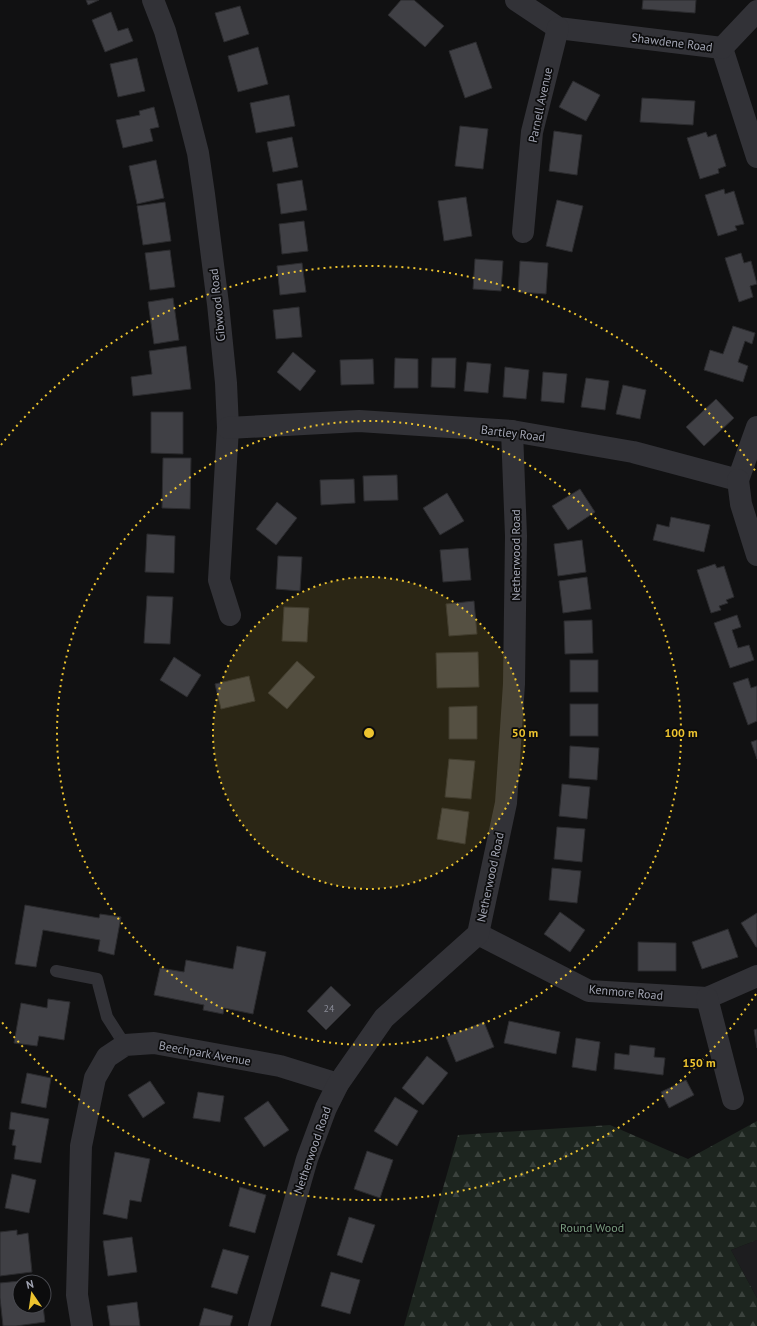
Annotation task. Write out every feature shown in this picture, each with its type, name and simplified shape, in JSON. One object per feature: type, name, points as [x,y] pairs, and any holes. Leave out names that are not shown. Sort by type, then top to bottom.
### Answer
[{"type":"street","name":"Gibwood Road","points":[[153,0],[165,31],[198,153],[218,304],[226,383],[228,428],[219,580],[230,615]]},
{"type":"street","name":"Shawdene Road","points":[[516,0],[558,28],[722,48],[757,157]]},
{"type":"street","points":[[722,48],[757,11]]},
{"type":"street","name":"Parnell Avenue","points":[[523,232],[532,132],[558,28]]},
{"type":"street","name":"Bartley Road","points":[[228,428],[359,421],[512,431],[633,452],[738,480]]},
{"type":"street","points":[[757,427],[738,480],[741,504],[757,554]]},
{"type":"street","name":"Netherwood Road","points":[[259,1326],[312,1145],[326,1108],[338,1084],[384,1018],[478,934],[506,803],[514,684],[516,536],[512,431]]},
{"type":"street","name":"Kenmore Road","points":[[478,934],[589,991],[707,998],[757,976]]},
{"type":"street","points":[[707,998],[733,1099]]},
{"type":"street","name":"Beechpark Avenue","points":[[125,1044],[154,1043],[280,1066],[338,1084]]},
{"type":"street","points":[[82,1326],[77,1295],[81,1146],[95,1078],[107,1057],[125,1044]]},
{"type":"lane","points":[[56,972],[97,979],[107,1017],[125,1044]]},
{"type":"shaded area","points":[[757,1240],[757,1298],[731,1250]]},
{"type":"green space","name":"Round Wood","points":[[757,1121],[757,1240],[731,1250],[757,1298],[757,1326],[404,1326],[458,1135],[610,1125],[688,1159]]},
{"type":"building","points":[[86,0],[99,0],[88,5]]},
{"type":"building","points":[[401,0],[414,0],[444,26],[425,47],[388,15]]},
{"type":"building","points":[[643,0],[696,0],[695,13],[642,9]]},
{"type":"building","points":[[240,6],[249,34],[224,42],[215,13]]},
{"type":"building","points":[[111,12],[118,31],[128,28],[133,41],[105,52],[92,20]]},
{"type":"building","points":[[476,42],[492,88],[465,98],[449,51]]},
{"type":"building","points":[[258,47],[268,84],[238,92],[228,56]]},
{"type":"building","points":[[137,58],[145,91],[118,97],[110,64]]},
{"type":"building","points":[[573,81],[600,95],[586,121],[559,107]]},
{"type":"building","points":[[289,95],[295,126],[256,133],[250,103]]},
{"type":"building","points":[[642,98],[695,101],[693,125],[640,122]]},
{"type":"building","points":[[154,107],[159,127],[150,129],[153,141],[123,148],[116,120],[140,115],[139,111]]},
{"type":"building","points":[[460,126],[488,129],[483,169],[455,166]]},
{"type":"building","points":[[554,131],[582,135],[577,175],[549,171]]},
{"type":"building","points":[[706,132],[708,137],[716,134],[726,166],[718,169],[719,173],[700,179],[687,138]]},
{"type":"building","points":[[292,137],[298,167],[273,172],[267,142]]},
{"type":"building","points":[[156,160],[164,198],[137,204],[129,166]]},
{"type":"building","points":[[302,180],[307,210],[281,214],[277,184]]},
{"type":"building","points":[[724,189],[725,194],[734,191],[744,224],[735,226],[737,230],[718,236],[705,195]]},
{"type":"building","points":[[466,197],[472,236],[444,241],[438,201]]},
{"type":"building","points":[[557,200],[583,206],[572,252],[546,246]]},
{"type":"building","points":[[165,202],[171,241],[143,245],[137,206]]},
{"type":"building","points":[[304,221],[308,251],[282,254],[279,224]]},
{"type":"building","points":[[170,250],[175,287],[150,290],[145,253]]},
{"type":"building","points":[[741,253],[744,263],[751,261],[757,284],[750,286],[753,297],[739,302],[725,258]]},
{"type":"building","points":[[475,259],[503,261],[501,291],[473,289]]},
{"type":"building","points":[[520,261],[548,263],[546,294],[518,292]]},
{"type":"building","points":[[302,263],[306,292],[280,295],[277,266]]},
{"type":"building","points":[[173,298],[179,340],[154,344],[148,302]]},
{"type":"building","points":[[299,307],[302,337],[276,339],[273,310]]},
{"type":"building","points":[[733,326],[755,333],[752,344],[745,341],[738,362],[748,366],[743,382],[704,370],[710,350],[723,354]]},
{"type":"building","points":[[186,346],[191,389],[133,396],[131,377],[152,374],[149,351]]},
{"type":"building","points":[[293,352],[316,371],[300,391],[277,372]]},
{"type":"building","points":[[395,358],[418,359],[418,388],[394,388]]},
{"type":"building","points":[[432,358],[456,358],[455,388],[431,387]]},
{"type":"building","points":[[373,359],[374,384],[341,385],[340,360]]},
{"type":"building","points":[[467,362],[491,364],[488,393],[464,391]]},
{"type":"building","points":[[505,367],[529,370],[526,399],[503,397]]},
{"type":"building","points":[[543,372],[567,374],[564,403],[541,401]]},
{"type":"building","points":[[586,378],[609,381],[605,410],[581,407]]},
{"type":"building","points":[[623,385],[646,390],[640,419],[616,414]]},
{"type":"building","points":[[716,399],[734,418],[704,446],[686,427]]},
{"type":"building","points":[[151,412],[183,412],[183,454],[151,453]]},
{"type":"building","points":[[163,458],[191,458],[190,509],[162,508]]},
{"type":"building","points":[[397,475],[398,500],[364,501],[363,476]]},
{"type":"building","points":[[354,479],[355,503],[321,505],[320,480]]},
{"type":"building","points":[[580,489],[595,512],[568,530],[552,506]]},
{"type":"building","points":[[447,493],[464,521],[440,535],[423,508]]},
{"type":"building","points":[[277,502],[297,518],[276,545],[256,529]]},
{"type":"building","points":[[671,517],[710,525],[704,552],[653,540],[657,524],[669,527]]},
{"type":"building","points":[[147,534],[175,536],[174,573],[145,572]]},
{"type":"building","points":[[582,540],[586,572],[558,576],[554,544]]},
{"type":"building","points":[[468,548],[471,580],[443,582],[440,550]]},
{"type":"building","points":[[278,556],[302,557],[300,591],[276,589]]},
{"type":"building","points":[[715,564],[717,568],[724,566],[734,597],[726,600],[728,603],[719,606],[721,610],[711,613],[697,570]]},
{"type":"building","points":[[587,577],[591,609],[563,613],[559,581]]},
{"type":"building","points":[[147,596],[173,597],[170,644],[144,643]]},
{"type":"building","points":[[474,601],[477,634],[449,636],[446,604]]},
{"type":"building","points":[[284,607],[309,608],[307,642],[282,641]]},
{"type":"building","points":[[737,615],[741,627],[732,630],[738,648],[749,645],[754,660],[730,668],[714,623]]},
{"type":"building","points":[[592,620],[593,653],[565,654],[564,621]]},
{"type":"building","points":[[478,652],[479,687],[437,688],[436,653]]},
{"type":"building","points":[[174,657],[201,675],[187,697],[160,680]]},
{"type":"building","points":[[570,660],[598,660],[598,692],[570,692]]},
{"type":"building","points":[[297,661],[315,677],[287,709],[268,693]]},
{"type":"building","points":[[249,676],[255,701],[221,709],[215,684]]},
{"type":"building","points":[[748,678],[751,688],[757,686],[757,721],[748,725],[733,683]]},
{"type":"building","points":[[570,704],[598,704],[598,736],[570,736]]},
{"type":"building","points":[[477,706],[477,739],[449,739],[449,707]]},
{"type":"building","points":[[757,740],[757,759],[751,742]]},
{"type":"building","points":[[570,746],[599,748],[597,780],[569,778]]},
{"type":"building","points":[[449,759],[475,761],[471,799],[445,797]]},
{"type":"building","points":[[562,784],[590,787],[587,819],[559,816]]},
{"type":"building","points":[[442,808],[469,812],[465,844],[437,839]]},
{"type":"building","points":[[557,827],[585,829],[582,862],[554,859]]},
{"type":"building","points":[[552,868],[581,871],[577,903],[549,900]]},
{"type":"building","points":[[25,905],[99,918],[100,914],[121,917],[114,955],[98,951],[100,940],[43,930],[36,967],[15,964]]},
{"type":"building","points":[[560,912],[585,930],[570,952],[544,934]]},
{"type":"building","points":[[757,913],[757,947],[756,947],[741,923]]},
{"type":"building","points":[[728,929],[738,957],[702,969],[692,942]]},
{"type":"building","points":[[638,942],[676,943],[676,971],[638,971]]},
{"type":"building","points":[[237,946],[266,952],[253,1014],[224,1008],[223,1014],[203,1010],[204,1005],[154,995],[160,968],[184,972],[186,960],[233,969]]},
{"type":"building","points":[[331,986],[351,1005],[326,1030],[307,1011]]},
{"type":"building","points":[[48,999],[70,1002],[64,1040],[39,1036],[37,1046],[14,1043],[21,1003],[47,1008]]},
{"type":"building","points":[[509,1021],[560,1032],[556,1054],[504,1043]]},
{"type":"building","points":[[484,1022],[494,1047],[456,1062],[446,1037]]},
{"type":"building","points":[[757,1029],[757,1048],[754,1030]]},
{"type":"building","points":[[576,1038],[600,1042],[596,1071],[572,1067]]},
{"type":"building","points":[[630,1045],[655,1048],[654,1057],[665,1058],[663,1075],[614,1069],[615,1053],[629,1055]]},
{"type":"building","points":[[427,1056],[448,1073],[423,1105],[402,1088]]},
{"type":"building","points":[[27,1073],[51,1078],[46,1108],[21,1103]]},
{"type":"building","points":[[686,1080],[694,1095],[669,1108],[661,1092]]},
{"type":"building","points":[[150,1081],[165,1103],[143,1118],[128,1095]]},
{"type":"building","points":[[198,1092],[224,1096],[220,1122],[193,1118]]},
{"type":"building","points":[[395,1097],[418,1111],[397,1146],[374,1131]]},
{"type":"building","points":[[268,1101],[289,1130],[264,1147],[244,1118]]},
{"type":"building","points":[[11,1112],[49,1119],[41,1163],[14,1159],[16,1146],[12,1145],[15,1130],[9,1129]]},
{"type":"building","points":[[367,1151],[393,1160],[380,1198],[354,1189]]},
{"type":"building","points":[[115,1152],[150,1159],[141,1202],[130,1200],[127,1219],[103,1214]]},
{"type":"building","points":[[12,1174],[36,1180],[29,1213],[5,1208]]},
{"type":"building","points":[[240,1187],[266,1195],[255,1233],[229,1226]]},
{"type":"building","points":[[349,1217],[375,1225],[362,1263],[337,1255]]},
{"type":"building","points":[[17,1230],[17,1235],[28,1233],[32,1272],[0,1276],[0,1232]]},
{"type":"building","points":[[132,1237],[137,1272],[108,1276],[103,1241]]},
{"type":"building","points":[[223,1249],[249,1256],[237,1294],[211,1287]]},
{"type":"building","points":[[331,1272],[360,1280],[350,1314],[321,1306]]},
{"type":"building","points":[[12,1282],[12,1314],[44,1314],[45,1322],[16,1326],[3,1326],[0,1283]]},
{"type":"building","points":[[137,1302],[140,1326],[110,1326],[107,1306]]},
{"type":"building","points":[[204,1308],[233,1316],[230,1326],[199,1326]]}]
